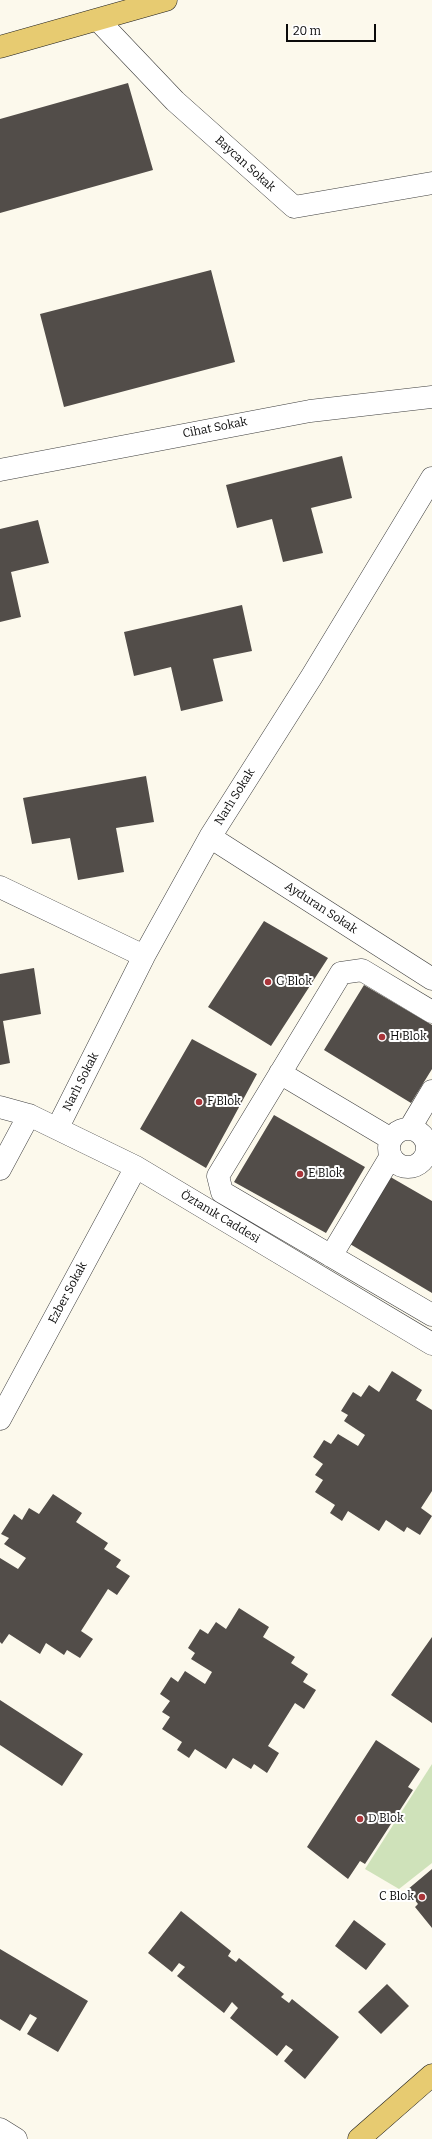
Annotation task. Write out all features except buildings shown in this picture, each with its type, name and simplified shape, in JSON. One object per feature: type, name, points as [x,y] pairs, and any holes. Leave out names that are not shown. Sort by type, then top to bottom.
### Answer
[{"type":"main road","points":[[0,47],[166,0]]},
{"type":"main road","points":[[359,2139],[432,2075]]},
{"type":"street","name":"Baycan Sokak","points":[[98,20],[175,101],[294,207],[432,183]]},
{"type":"street","name":"Cihat Sokak","points":[[0,470],[281,416],[432,397]]},
{"type":"street","name":"Narlı Sokak","points":[[58,1127],[144,956],[210,837],[312,676],[432,478]]},
{"type":"street","name":"Ayduran Sokak","points":[[210,837],[432,979]]},
{"type":"street","points":[[0,887],[144,956]]},
{"type":"street","points":[[432,1012],[362,970],[341,973],[218,1176],[222,1192],[432,1315]]},
{"type":"street","points":[[280,1073],[391,1148],[397,1164],[408,1167],[428,1161],[425,1139],[422,1134],[410,1128]]},
{"type":"street","points":[[331,1256],[391,1148],[397,1132],[410,1128],[432,1091]]},
{"type":"street","name":"Öztanık Caddesi","points":[[0,1107],[29,1114],[58,1127],[136,1167],[432,1344]]},
{"type":"street","points":[[0,1169],[29,1114]]},
{"type":"street","name":"Ezber Sokak","points":[[0,1419],[136,1167]]},
{"type":"street","points":[[0,2129],[16,2139]]},
{"type":"green space","points":[[432,1764],[432,1863],[399,1889],[365,1869]]},
{"type":"place","name":"G Blok","points":[[268,982]]},
{"type":"place","name":"H Blok","points":[[382,1037]]},
{"type":"place","name":"F Blok","points":[[199,1102]]},
{"type":"place","name":"E Blok","points":[[300,1174]]},
{"type":"place","name":"D Blok","points":[[360,1819]]},
{"type":"place","name":"C Blok","points":[[422,1897]]}]
